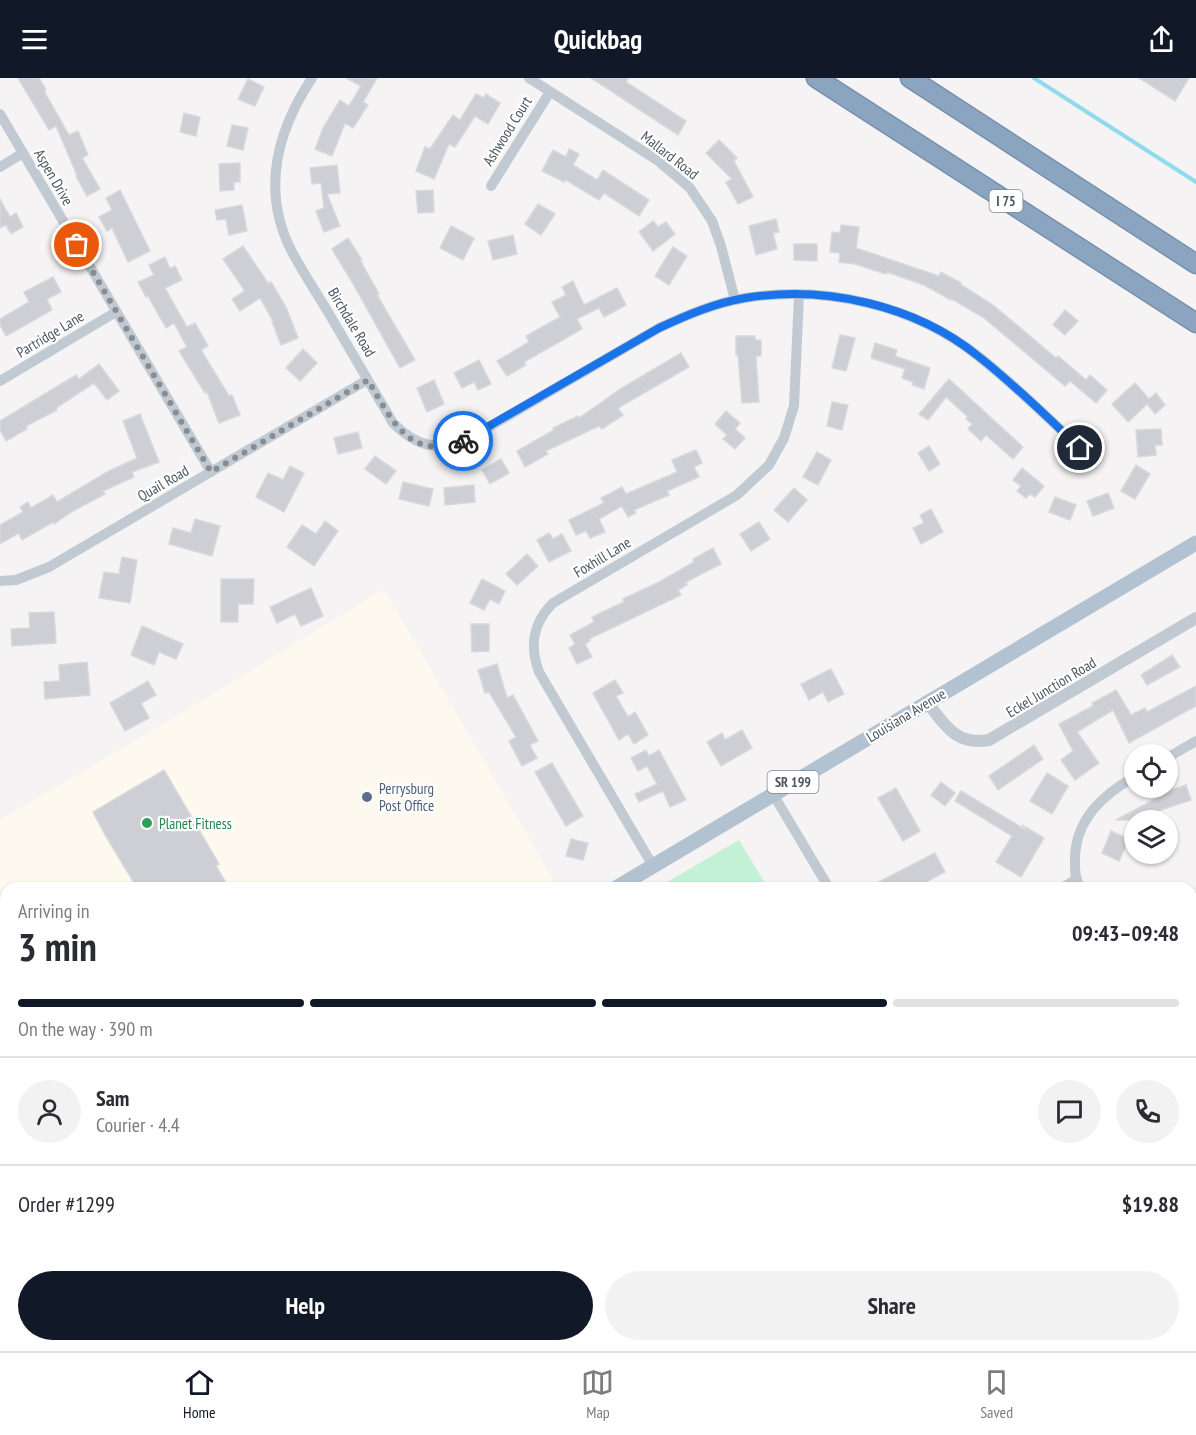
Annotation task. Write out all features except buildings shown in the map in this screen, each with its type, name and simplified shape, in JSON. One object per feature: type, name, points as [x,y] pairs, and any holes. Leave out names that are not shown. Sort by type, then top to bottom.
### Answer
[{"type":"highway","name":"I 75","points":[[816,78],[1196,323]]},
{"type":"highway","points":[[910,78],[1196,264]]},
{"type":"main road","name":"Louisiana Avenue","points":[[626,882],[1196,543]]},
{"type":"street","name":"Birchdale Road","points":[[312,78],[291,113],[278,150],[276,183],[278,212],[291,249],[393,423],[407,437],[416,442],[428,446],[450,445],[470,438],[659,328],[710,307],[735,300],[773,295],[799,295],[843,298],[878,305],[903,314],[952,338],[978,355],[1080,448]]},
{"type":"street","name":"Mallard Road","points":[[529,78],[657,160],[690,188],[712,221],[735,300]]},
{"type":"street","name":"Ashwood Court","points":[[491,186],[550,92]]},
{"type":"street","name":"Aspen Drive","points":[[0,114],[211,472]]},
{"type":"street","points":[[0,167],[23,153]]},
{"type":"street","name":"Foxhill Lane","points":[[653,866],[538,672],[534,659],[533,636],[541,618],[553,603],[737,495],[769,465],[784,438],[794,406],[799,295]]},
{"type":"street","name":"Partridge Lane","points":[[0,381],[116,312]]},
{"type":"street","name":"Quail Road","points":[[0,580],[16,580],[49,567],[368,380]]},
{"type":"street","name":"Eckel Junction Road","points":[[927,702],[943,723],[960,738],[979,742],[989,740],[1196,618]]},
{"type":"street","points":[[1178,752],[1196,741]]},
{"type":"street","points":[[1078,882],[1076,847],[1084,822],[1100,801],[1124,784]]},
{"type":"street","points":[[773,794],[825,882]]},
{"type":"shaded area","points":[[384,589],[555,882],[0,882],[0,820],[172,719]]},
{"type":"green space","points":[[739,840],[764,882],[667,882]]},
{"type":"waterway","points":[[1034,78],[1196,182]]},
{"type":"way so far","points":[[77,245],[211,472],[368,380],[393,423],[407,437],[428,446],[450,445],[463,441]]},
{"type":"place","name":"Perrysburg Post Office","points":[[367,797]]},
{"type":"place","name":"Planet Fitness","points":[[147,823]]},
{"type":"route","points":[[463,441],[659,328],[684,317],[710,307],[745,298],[799,295],[852,299],[878,305],[928,325],[952,338],[978,355],[1080,448]]}]
